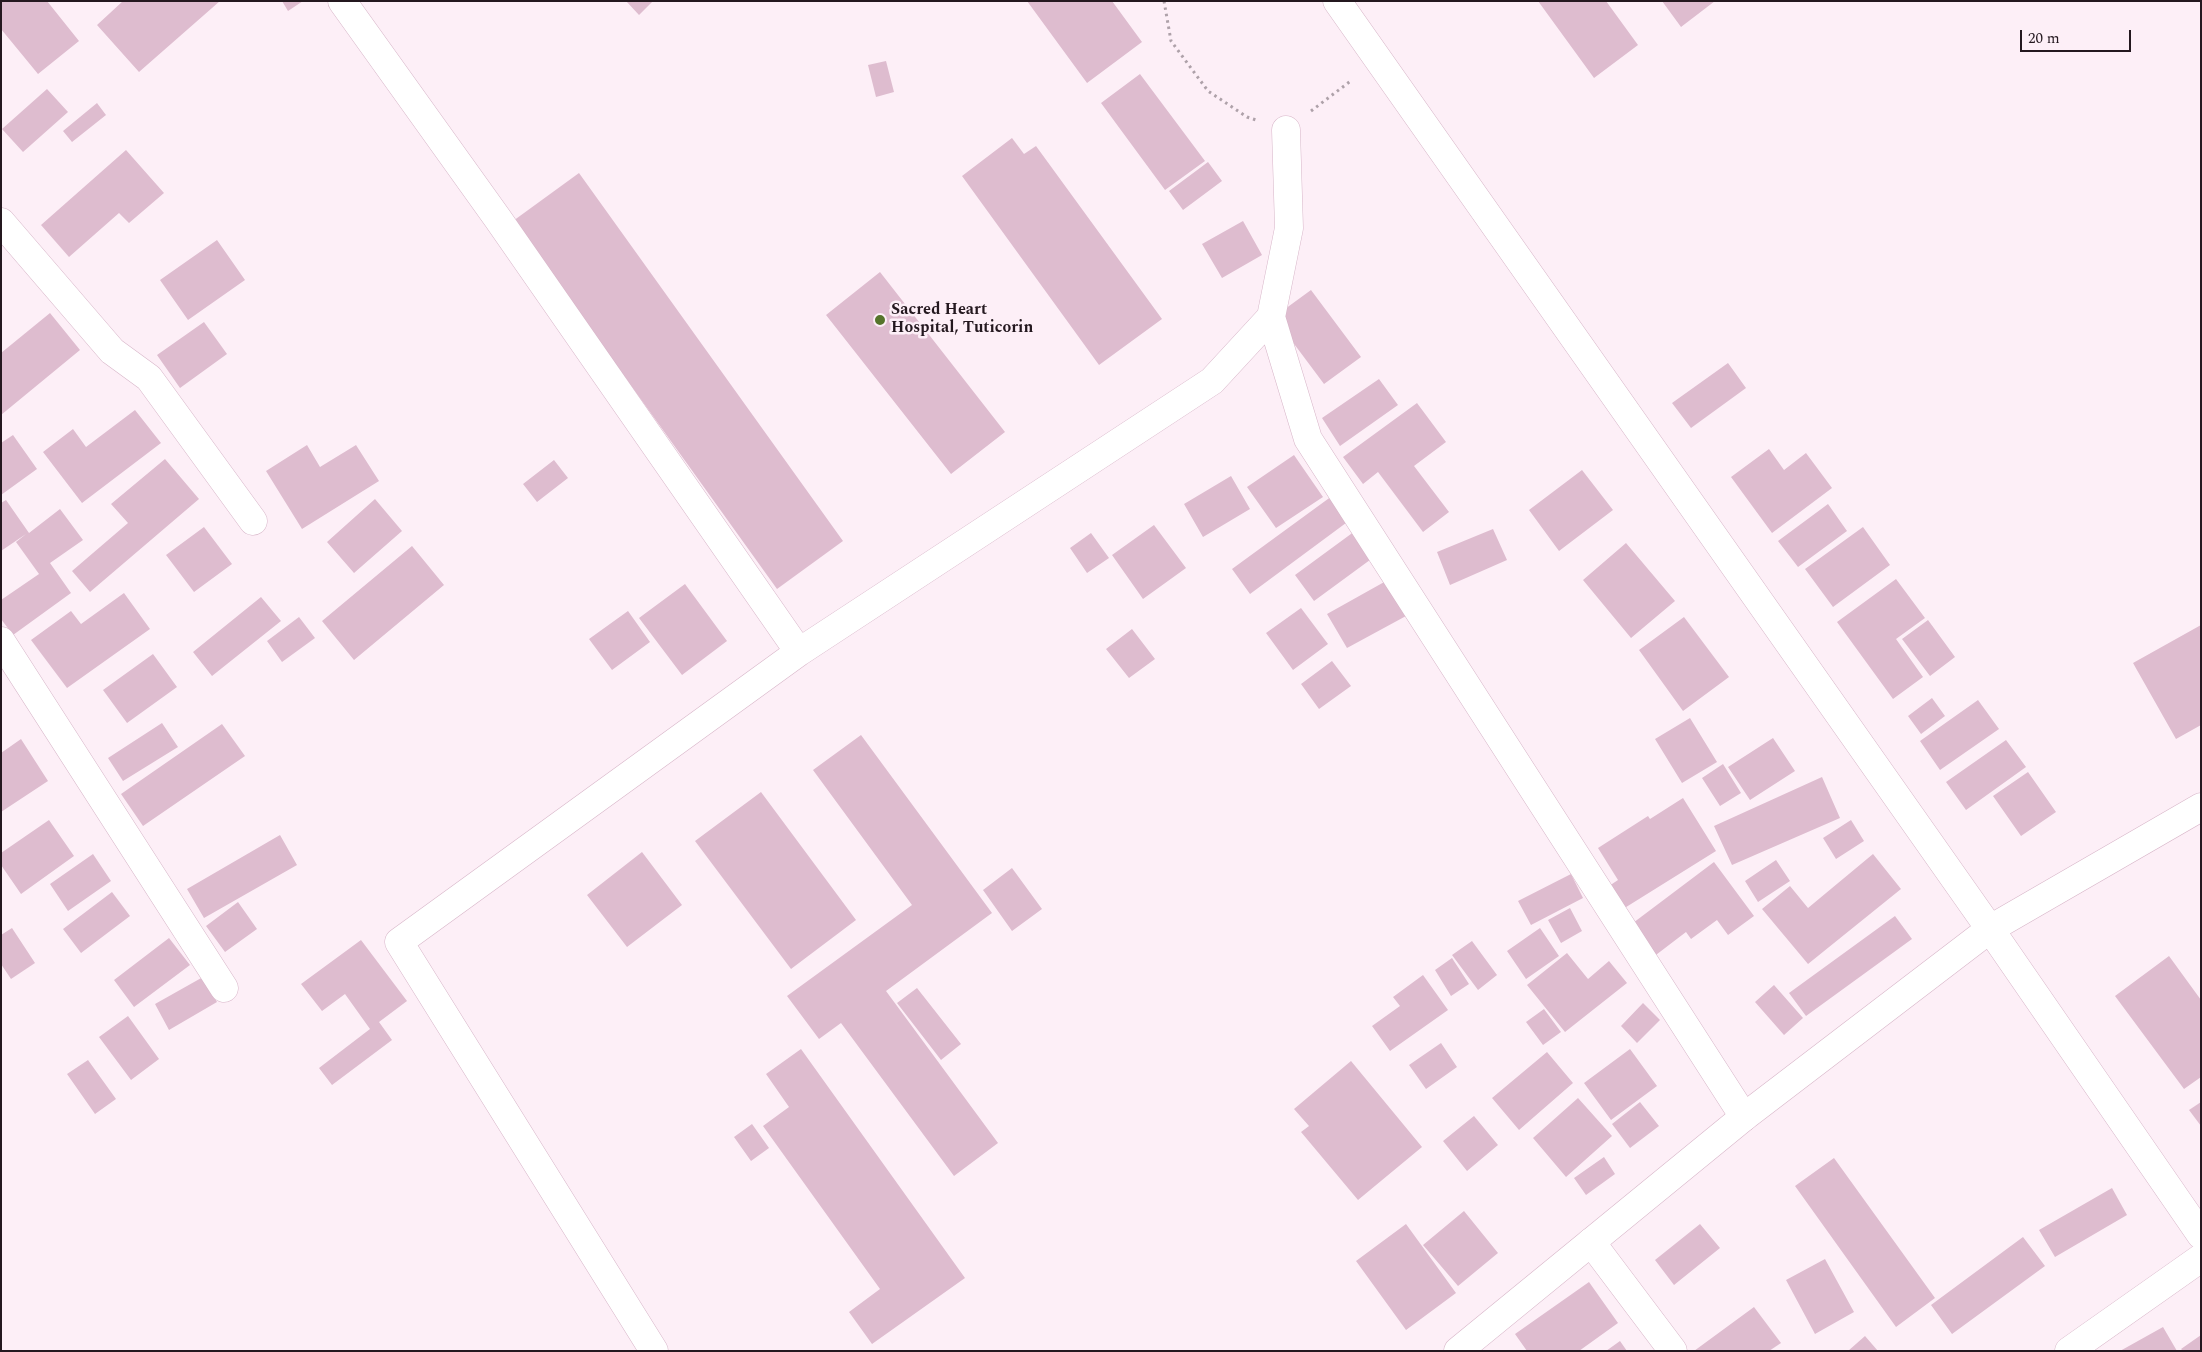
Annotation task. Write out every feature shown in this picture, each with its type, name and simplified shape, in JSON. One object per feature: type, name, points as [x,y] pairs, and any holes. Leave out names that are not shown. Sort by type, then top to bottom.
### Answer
[{"type":"street","points":[[342,1],[498,219],[800,652]]},
{"type":"street","points":[[1337,1],[1990,929],[2201,1235]]},
{"type":"street","points":[[1286,130],[1289,228],[1271,317],[1308,439],[1744,1117]]},
{"type":"street","points":[[1,222],[112,351],[149,378],[253,521]]},
{"type":"street","points":[[654,1351],[399,942],[800,652],[1212,381],[1271,317]]},
{"type":"street","points":[[1,641],[224,988]]},
{"type":"street","points":[[1458,1351],[1744,1117],[1990,929],[2201,807]]},
{"type":"street","points":[[1591,1242],[1673,1351]]},
{"type":"street","points":[[2069,1351],[2201,1258]]},
{"type":"path","points":[[1164,1],[1172,41],[1208,91],[1247,117],[1286,130],[1378,60]]},
{"type":"building","points":[[1,1],[47,1],[79,41],[38,74],[1,29]]},
{"type":"building","points":[[123,1],[220,1],[139,72],[97,25]]},
{"type":"building","points":[[282,1],[303,1],[288,11]]},
{"type":"building","points":[[626,1],[653,1],[639,15]]},
{"type":"building","points":[[1027,1],[1112,1],[1142,42],[1087,83]]},
{"type":"building","points":[[1538,1],[1606,1],[1638,45],[1594,78]]},
{"type":"building","points":[[1662,1],[1715,1],[1681,27]]},
{"type":"building","points":[[886,61],[894,92],[876,97],[868,65]]},
{"type":"building","points":[[1140,74],[1205,161],[1165,190],[1101,103]]},
{"type":"building","points":[[47,89],[68,112],[23,152],[2,129]]},
{"type":"building","points":[[97,103],[106,115],[72,142],[63,131]]},
{"type":"building","points":[[1012,138],[1024,154],[1036,146],[1162,319],[1099,365],[962,176]]},
{"type":"building","points":[[126,150],[164,193],[129,223],[119,213],[69,257],[41,225]]},
{"type":"building","points":[[1208,162],[1222,181],[1183,210],[1169,191]]},
{"type":"building","points":[[579,173],[843,541],[777,589],[513,221]]},
{"type":"building","points":[[1243,221],[1262,255],[1222,278],[1202,244]]},
{"type":"building","points":[[217,240],[245,280],[188,320],[160,280]]},
{"type":"building","points":[[880,272],[1005,432],[951,474],[826,315]]},
{"type":"building","points":[[1311,290],[1361,357],[1324,384],[1274,317]]},
{"type":"building","points":[[50,313],[80,350],[1,415],[1,353]]},
{"type":"building","points":[[204,322],[227,354],[180,388],[157,355]]},
{"type":"building","points":[[1728,363],[1746,388],[1691,428],[1672,403]]},
{"type":"building","points":[[1379,379],[1398,405],[1340,446],[1322,418]]},
{"type":"building","points":[[1417,403],[1446,442],[1414,466],[1449,512],[1423,532],[1378,472],[1363,484],[1343,457]]},
{"type":"building","points":[[135,410],[161,443],[82,503],[43,452],[73,429],[86,447]]},
{"type":"building","points":[[13,435],[37,469],[1,495],[1,443]]},
{"type":"building","points":[[307,445],[320,467],[356,445],[379,481],[302,529],[266,471]]},
{"type":"building","points":[[1769,449],[1784,470],[1806,453],[1832,488],[1772,533],[1731,477]]},
{"type":"building","points":[[1294,455],[1323,497],[1276,528],[1247,487]]},
{"type":"building","points":[[165,459],[199,499],[90,592],[72,571],[128,523],[111,504]]},
{"type":"building","points":[[554,460],[568,478],[537,502],[523,484]]},
{"type":"building","points":[[1582,470],[1613,510],[1559,551],[1529,510]]},
{"type":"building","points":[[1231,476],[1250,509],[1203,537],[1184,504]]},
{"type":"building","points":[[1332,496],[1350,520],[1250,594],[1232,569]]},
{"type":"building","points":[[375,499],[402,531],[354,573],[327,542]]},
{"type":"building","points":[[6,500],[29,533],[60,509],[83,540],[50,563],[71,593],[13,635],[1,619],[1,600],[39,574],[16,542],[26,534],[1,551],[1,503]]},
{"type":"building","points":[[1828,504],[1847,531],[1798,567],[1778,541]]},
{"type":"building","points":[[1154,525],[1186,568],[1143,599],[1112,555]]},
{"type":"building","points":[[204,527],[232,564],[194,592],[166,555]]},
{"type":"building","points":[[1863,527],[1890,565],[1833,607],[1805,569]]},
{"type":"building","points":[[1493,529],[1507,560],[1450,585],[1437,552]]},
{"type":"building","points":[[1355,531],[1374,557],[1314,601],[1295,575]]},
{"type":"building","points":[[1091,533],[1109,558],[1087,573],[1070,548]]},
{"type":"building","points":[[1626,543],[1675,601],[1631,638],[1583,580]]},
{"type":"building","points":[[412,546],[444,585],[354,660],[322,621]]},
{"type":"building","points":[[1896,579],[1925,618],[1896,639],[1923,677],[1893,699],[1837,622]]},
{"type":"building","points":[[1386,581],[1406,616],[1347,648],[1327,614]]},
{"type":"building","points":[[685,584],[727,641],[682,675],[639,618]]},
{"type":"building","points":[[124,593],[150,629],[67,688],[31,640],[71,611],[81,624]]},
{"type":"building","points":[[261,597],[281,621],[212,676],[193,652]]},
{"type":"building","points":[[1301,608],[1328,644],[1293,670],[1266,633]]},
{"type":"building","points":[[628,611],[650,642],[612,670],[589,639]]},
{"type":"building","points":[[299,617],[315,638],[282,662],[267,641]]},
{"type":"building","points":[[1684,617],[1729,677],[1683,711],[1639,650]]},
{"type":"building","points":[[1928,620],[1955,657],[1930,676],[1902,639]]},
{"type":"building","points":[[2201,625],[2201,725],[2176,739],[2133,663]]},
{"type":"building","points":[[1132,629],[1155,659],[1129,678],[1106,649]]},
{"type":"building","points":[[153,654],[177,687],[127,723],[103,690]]},
{"type":"building","points":[[1332,661],[1351,686],[1319,709],[1301,684]]},
{"type":"building","points":[[1932,698],[1945,716],[1921,734],[1908,716]]},
{"type":"building","points":[[1978,700],[1999,729],[1940,770],[1920,741]]},
{"type":"building","points":[[1690,718],[1717,762],[1682,783],[1655,739]]},
{"type":"building","points":[[162,723],[178,747],[123,781],[108,758]]},
{"type":"building","points":[[222,724],[245,756],[143,826],[121,794]]},
{"type":"building","points":[[861,735],[992,913],[886,991],[998,1143],[954,1176],[841,1023],[819,1039],[787,996],[912,905],[813,770]]},
{"type":"building","points":[[1773,738],[1795,771],[1750,800],[1728,767]]},
{"type":"building","points":[[21,739],[48,781],[1,812],[1,753]]},
{"type":"building","points":[[2006,740],[2026,767],[1966,810],[1946,782]]},
{"type":"building","points":[[1723,764],[1741,793],[1720,806],[1702,778]]},
{"type":"building","points":[[2028,772],[2056,812],[2021,836],[1993,796]]},
{"type":"building","points":[[1822,777],[1840,818],[1732,865],[1714,826]]},
{"type":"building","points":[[761,792],[856,920],[791,969],[695,841]]},
{"type":"building","points":[[1683,798],[1716,851],[1623,909],[1609,886],[1618,880],[1598,848],[1648,816],[1650,819]]},
{"type":"building","points":[[49,820],[74,856],[21,894],[1,865],[1,853]]},
{"type":"building","points":[[1851,820],[1864,841],[1836,859],[1823,838]]},
{"type":"building","points":[[280,835],[297,865],[204,918],[187,889]]},
{"type":"building","points":[[642,852],[682,905],[627,947],[587,895]]},
{"type":"building","points":[[93,854],[111,881],[68,911],[50,884]]},
{"type":"building","points":[[1873,854],[1901,889],[1808,964],[1762,909],[1790,886],[1808,908]]},
{"type":"building","points":[[1776,860],[1790,881],[1758,902],[1745,881]]},
{"type":"building","points":[[1714,862],[1754,916],[1728,935],[1717,920],[1691,939],[1686,932],[1648,961],[1625,929]]},
{"type":"building","points":[[1012,868],[1042,909],[1012,931],[983,890]]},
{"type":"building","points":[[1571,874],[1583,898],[1531,925],[1518,901]]},
{"type":"building","points":[[112,892],[130,916],[81,953],[63,929]]},
{"type":"building","points":[[238,902],[257,929],[225,952],[206,926]]},
{"type":"building","points":[[1570,908],[1582,931],[1561,943],[1548,920]]},
{"type":"building","points":[[1895,916],[1912,939],[1806,1016],[1789,993]]},
{"type":"building","points":[[12,928],[35,963],[11,979],[1,964],[1,935]]},
{"type":"building","points":[[1540,928],[1559,956],[1526,979],[1507,951]]},
{"type":"building","points":[[169,938],[190,965],[134,1007],[114,980]]},
{"type":"building","points":[[361,940],[407,1001],[379,1022],[392,1040],[332,1085],[319,1068],[370,1029],[345,994],[322,1011],[301,984]]},
{"type":"building","points":[[1472,941],[1497,975],[1478,990],[1452,955]]},
{"type":"building","points":[[1567,953],[1588,979],[1609,961],[1627,983],[1565,1032],[1527,985]]},
{"type":"building","points":[[2169,956],[2201,1000],[2201,1077],[2184,1089],[2115,996]]},
{"type":"building","points":[[1452,958],[1469,984],[1451,996],[1435,970]]},
{"type":"building","points":[[1423,975],[1448,1010],[1390,1051],[1372,1026],[1400,1006],[1393,997]]},
{"type":"building","points":[[203,977],[217,1002],[169,1030],[155,1004]]},
{"type":"building","points":[[1774,985],[1803,1018],[1784,1035],[1755,1002]]},
{"type":"building","points":[[917,988],[961,1044],[941,1060],[897,1003]]},
{"type":"building","points":[[1643,1003],[1660,1020],[1637,1043],[1621,1026]]},
{"type":"building","points":[[1544,1009],[1561,1032],[1543,1045],[1526,1022]]},
{"type":"building","points":[[128,1016],[159,1059],[131,1080],[99,1037]]},
{"type":"building","points":[[1441,1043],[1457,1067],[1426,1089],[1409,1065]]},
{"type":"building","points":[[801,1049],[965,1278],[872,1344],[849,1312],[880,1289],[763,1126],[789,1107],[766,1074]]},
{"type":"building","points":[[1630,1049],[1657,1086],[1611,1120],[1584,1083]]},
{"type":"building","points":[[1547,1052],[1573,1083],[1519,1130],[1492,1098]]},
{"type":"building","points":[[88,1060],[116,1099],[95,1114],[67,1074]]},
{"type":"building","points":[[1351,1061],[1422,1147],[1358,1200],[1301,1132],[1309,1126],[1294,1109]]},
{"type":"building","points":[[1578,1098],[1612,1136],[1566,1177],[1533,1138]]},
{"type":"building","points":[[1640,1102],[1659,1126],[1630,1148],[1612,1124]]},
{"type":"building","points":[[2201,1102],[2201,1126],[2189,1110]]},
{"type":"building","points":[[1474,1116],[1498,1145],[1467,1171],[1443,1141]]},
{"type":"building","points":[[752,1124],[769,1148],[751,1161],[734,1137]]},
{"type":"building","points":[[1604,1157],[1615,1174],[1586,1195],[1574,1178]]},
{"type":"building","points":[[1834,1158],[1935,1298],[1896,1327],[1795,1186]]},
{"type":"building","points":[[2112,1188],[2127,1215],[2055,1257],[2039,1230]]},
{"type":"building","points":[[1464,1211],[1498,1253],[1458,1286],[1423,1245]]},
{"type":"building","points":[[1406,1224],[1456,1293],[1406,1330],[1356,1261]]},
{"type":"building","points":[[1700,1224],[1720,1248],[1674,1285],[1655,1260]]},
{"type":"building","points":[[2023,1237],[2045,1266],[1952,1334],[1931,1305]]},
{"type":"building","points":[[1825,1259],[1854,1312],[1815,1334],[1786,1280]]},
{"type":"building","points":[[1589,1282],[1618,1323],[1579,1351],[1527,1351],[1515,1334]]},
{"type":"building","points":[[1754,1307],[1781,1343],[1769,1351],[1694,1351]]},
{"type":"building","points":[[2163,1327],[2177,1351],[2120,1351]]},
{"type":"building","points":[[2201,1335],[2201,1351],[2183,1351],[2181,1349]]},
{"type":"building","points":[[1865,1336],[1878,1351],[1848,1351]]},
{"type":"building","points":[[1620,1341],[1627,1351],[1606,1351]]},
{"type":"place","name":"Sacred Heart Hospital, Tuticorin","points":[[880,320]]}]
